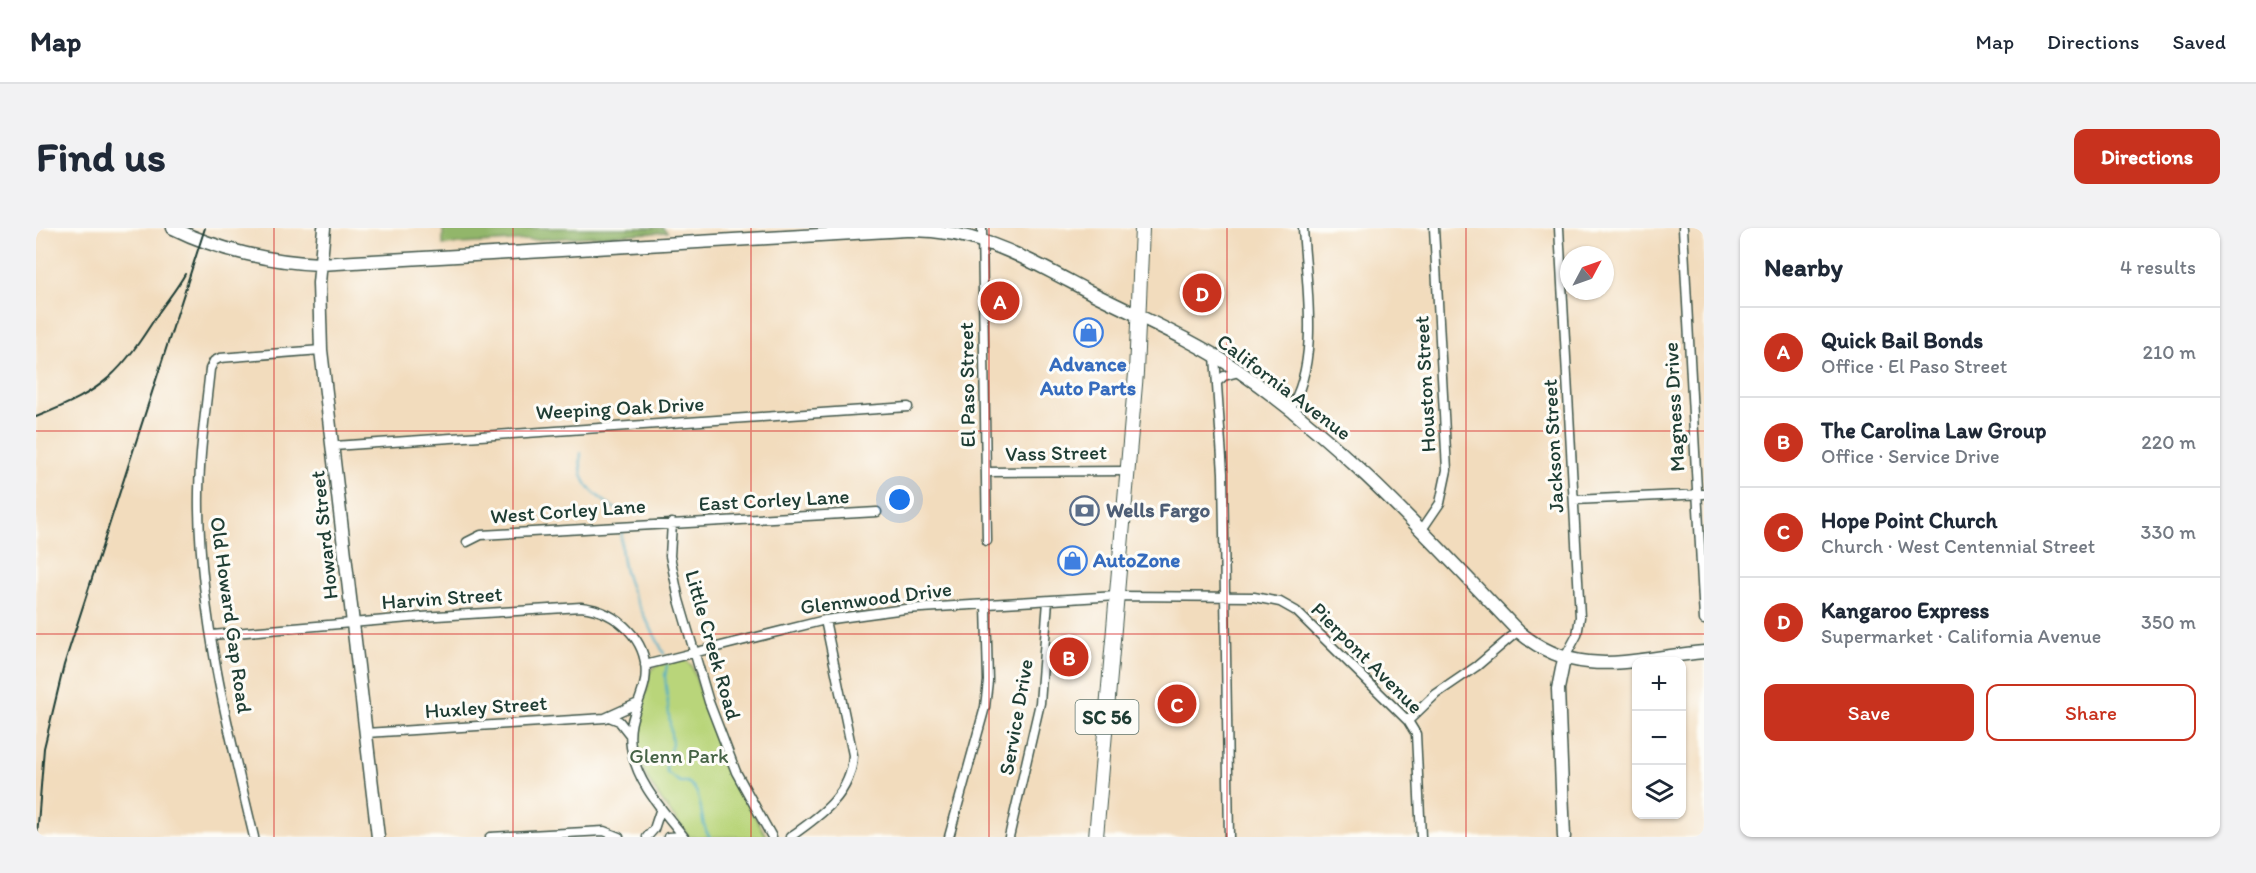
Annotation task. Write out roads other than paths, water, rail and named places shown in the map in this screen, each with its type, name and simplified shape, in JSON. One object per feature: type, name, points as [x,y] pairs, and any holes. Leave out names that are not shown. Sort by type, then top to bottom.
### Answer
[{"type":"main road","name":"California Avenue","points":[[173,228],[226,247],[270,258],[320,264],[925,229],[982,233],[1215,356],[1239,372],[1289,410],[1366,476],[1518,631],[1538,646],[1564,659],[1596,664],[1704,652]]},
{"type":"main road","name":"Howard Street","points":[[324,228],[320,264],[321,350],[378,837]]},
{"type":"main road","name":"SC 56","points":[[1096,837],[1140,318],[1143,228]]},
{"type":"main road","points":[[1564,659],[1558,689],[1564,837]]},
{"type":"street","points":[[1289,410],[1302,384],[1306,363],[1307,316],[1303,228]]},
{"type":"street","name":"Houston Street","points":[[1421,531],[1440,503],[1447,470],[1434,228]]},
{"type":"street","name":"Jackson Street","points":[[1560,228],[1580,617],[1575,640],[1564,659]]},
{"type":"street","name":"Magness Drive","points":[[1683,228],[1700,494],[1704,620]]},
{"type":"street","name":"El Paso Street","points":[[982,233],[987,542]]},
{"type":"street","name":"Old Howard Gap Road","points":[[254,837],[230,732],[212,635],[199,508],[201,449],[210,366],[220,358],[321,350]]},
{"type":"street","points":[[1215,356],[1226,598],[1229,837]]},
{"type":"street","points":[[1217,382],[1224,376],[1239,372]]},
{"type":"street","name":"Weeping Oak Drive","points":[[334,446],[908,407]]},
{"type":"street","name":"Vass Street","points":[[986,472],[1127,471]]},
{"type":"street","points":[[1574,500],[1700,494]]},
{"type":"street","name":"East Corley Lane","points":[[672,523],[877,512]]},
{"type":"street","name":"West Corley Lane","points":[[467,542],[481,535],[672,523]]},
{"type":"street","name":"Little Creek Road","points":[[672,523],[670,556],[679,600],[709,702],[726,749],[772,837]]},
{"type":"street","name":"Pierpont Avenue","points":[[1117,596],[1271,599],[1288,606],[1408,721],[1416,734],[1419,744],[1420,837]]},
{"type":"street","name":"Glennwood Drive","points":[[645,665],[825,620],[905,609],[1117,596]]},
{"type":"street","name":"Service Drive","points":[[1009,837],[1040,703],[1048,601]]},
{"type":"street","points":[[949,837],[981,732],[988,673],[986,605]]},
{"type":"street","name":"Harvin Street","points":[[212,635],[353,622],[591,608],[611,615],[627,628],[639,645],[645,665]]},
{"type":"street","points":[[790,837],[838,797],[850,777],[853,766],[851,744],[825,620]]},
{"type":"street","points":[[1408,721],[1442,689],[1477,666],[1518,631]]},
{"type":"street","points":[[645,665],[645,682],[636,704],[630,735],[638,771],[661,808],[683,836]]},
{"type":"street","name":"Huxley Street","points":[[366,733],[608,717],[636,704]]},
{"type":"street","points":[[608,717],[619,721],[630,735]]},
{"type":"street","points":[[646,837],[654,830],[661,808]]},
{"type":"street","points":[[490,837],[604,831],[619,837]]},
{"type":"street","points":[[668,837],[683,836]]},
{"type":"waterway","points":[[581,453],[582,474],[585,482],[596,495],[620,512]]},
{"type":"waterway","points":[[622,531],[621,548],[628,580],[664,654]]},
{"type":"waterway","points":[[667,665],[665,676],[672,744],[666,766],[667,773],[693,787],[697,793],[706,830],[710,837]]},
{"type":"railway","points":[[37,837],[44,748],[64,665],[205,228]]},
{"type":"railway","points":[[36,417],[79,398],[109,378],[133,351],[185,274]]},
{"type":"place","name":"Kangaroo Express","points":[[1202,293]]},
{"type":"place","name":"Quick Bail Bonds","points":[[1000,301]]},
{"type":"place","name":"Advance Auto Parts","points":[[1088,333]]},
{"type":"place","name":"Wells Fargo","points":[[1085,510]]},
{"type":"place","name":"AutoZone","points":[[1072,560]]},
{"type":"place","name":"The Carolina Law Group","points":[[1069,657]]},
{"type":"place","name":"Hope Point Church","points":[[1177,704]]},
{"type":"park label","name":"Glenn Park","points":[[679,756]]}]
